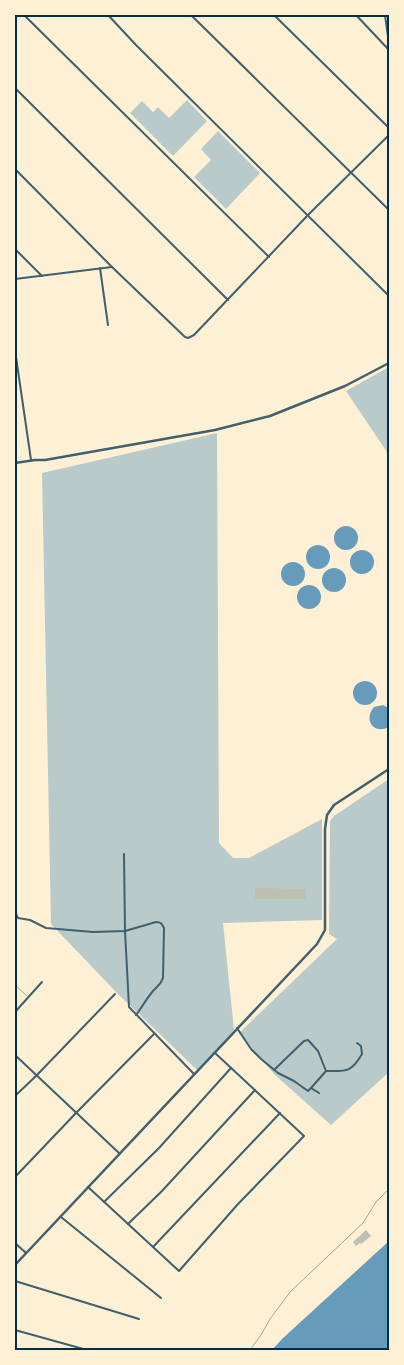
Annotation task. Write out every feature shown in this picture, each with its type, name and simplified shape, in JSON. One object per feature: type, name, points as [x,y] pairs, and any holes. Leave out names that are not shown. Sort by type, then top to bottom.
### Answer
[{"type":"street","points":[[24,15],[269,257]]},
{"type":"street","points":[[108,15],[389,296]]},
{"type":"street","points":[[191,15],[389,210]]},
{"type":"street","points":[[274,15],[389,128]]},
{"type":"street","points":[[356,15],[389,50]]},
{"type":"street","points":[[385,15],[389,44]]},
{"type":"street","points":[[15,88],[228,300]]},
{"type":"street","points":[[15,169],[112,267],[188,338],[194,335],[308,215],[389,134]]},
{"type":"street","points":[[15,249],[42,276]]},
{"type":"street","points":[[15,279],[112,267]]},
{"type":"street","points":[[100,268],[108,325]]},
{"type":"street","points":[[15,350],[31,460]]},
{"type":"street","points":[[15,463],[45,460],[220,430],[270,416],[345,386],[389,363]]},
{"type":"street","points":[[15,1265],[317,944],[325,930],[325,829],[328,814],[338,802],[389,769]]},
{"type":"street","points":[[124,854],[129,1007],[194,1074]]},
{"type":"street","points":[[15,912],[18,918],[30,920],[46,928],[93,932],[126,931],[156,922],[163,924],[163,978],[136,1015]]},
{"type":"street","points":[[15,1012],[42,982]]},
{"type":"street","points":[[15,1096],[115,994]]},
{"type":"street","points":[[238,1028],[261,1059],[278,1073],[308,1091],[326,1071],[345,1071],[350,1069],[362,1054],[358,1043]]},
{"type":"street","points":[[15,1177],[76,1112],[154,1034]]},
{"type":"street","points":[[274,1070],[308,1040],[317,1049],[326,1071]]},
{"type":"street","points":[[88,1187],[179,1271],[238,1204],[304,1136],[214,1053]]},
{"type":"street","points":[[15,1055],[120,1153]]},
{"type":"street","points":[[104,1202],[159,1148],[231,1068]]},
{"type":"street","points":[[311,1088],[319,1093]]},
{"type":"street","points":[[128,1224],[162,1191],[256,1090]]},
{"type":"street","points":[[153,1247],[280,1113]]},
{"type":"street","points":[[61,1217],[162,1298]]},
{"type":"street","points":[[15,1243],[26,1253]]},
{"type":"street","points":[[15,1281],[139,1319]]},
{"type":"street","points":[[15,1330],[87,1350]]},
{"type":"lane","points":[[15,985],[28,998]]},
{"type":"lane","points":[[250,1350],[290,1292],[363,1223],[376,1202],[389,1189]]},
{"type":"shaded area","points":[[187,100],[207,121],[173,156],[130,113],[142,101],[153,112],[158,107],[169,118]]},
{"type":"shaded area","points":[[218,131],[260,173],[226,209],[194,177],[211,160],[201,149]]},
{"type":"shaded area","points":[[389,367],[389,455],[346,391]]},
{"type":"shaded area","points":[[217,433],[219,843],[233,858],[249,858],[322,819],[322,920],[223,923],[234,1030],[198,1071],[117,993],[51,924],[42,473]]},
{"type":"shaded area","points":[[389,779],[389,1072],[331,1125],[275,1075],[239,1033],[337,939],[329,934],[330,821],[334,816]]},
{"type":"water","points":[[346,526],[351,527],[357,533],[357,543],[351,549],[346,550],[341,549],[335,543],[334,538],[335,533],[341,527]]},
{"type":"water","points":[[318,545],[323,546],[329,552],[329,562],[323,568],[318,569],[313,568],[307,562],[306,557],[307,552],[313,546]]},
{"type":"water","points":[[362,550],[367,551],[373,557],[373,567],[367,573],[362,574],[357,573],[351,567],[350,562],[351,557],[357,551]]},
{"type":"water","points":[[293,562],[298,563],[304,569],[304,579],[298,585],[293,586],[288,585],[282,579],[281,574],[282,569],[288,563]]},
{"type":"water","points":[[334,568],[339,569],[345,575],[345,585],[339,591],[334,592],[329,591],[323,585],[322,580],[323,575],[329,569]]},
{"type":"water","points":[[309,585],[314,586],[320,592],[320,602],[314,608],[309,609],[304,608],[298,602],[297,597],[298,592],[304,586]]},
{"type":"water","points":[[365,681],[370,682],[376,688],[376,698],[370,704],[365,705],[360,704],[354,698],[353,693],[354,688],[360,682]]},
{"type":"water","points":[[383,705],[389,708],[389,727],[384,729],[375,728],[370,721],[371,712],[374,707]]},
{"type":"water","points":[[389,1241],[389,1350],[272,1350],[282,1339]]},
{"type":"building","points":[[255,888],[306,889],[306,899],[255,899]]},
{"type":"building","points":[[366,1230],[371,1236],[356,1246],[353,1242]]}]
